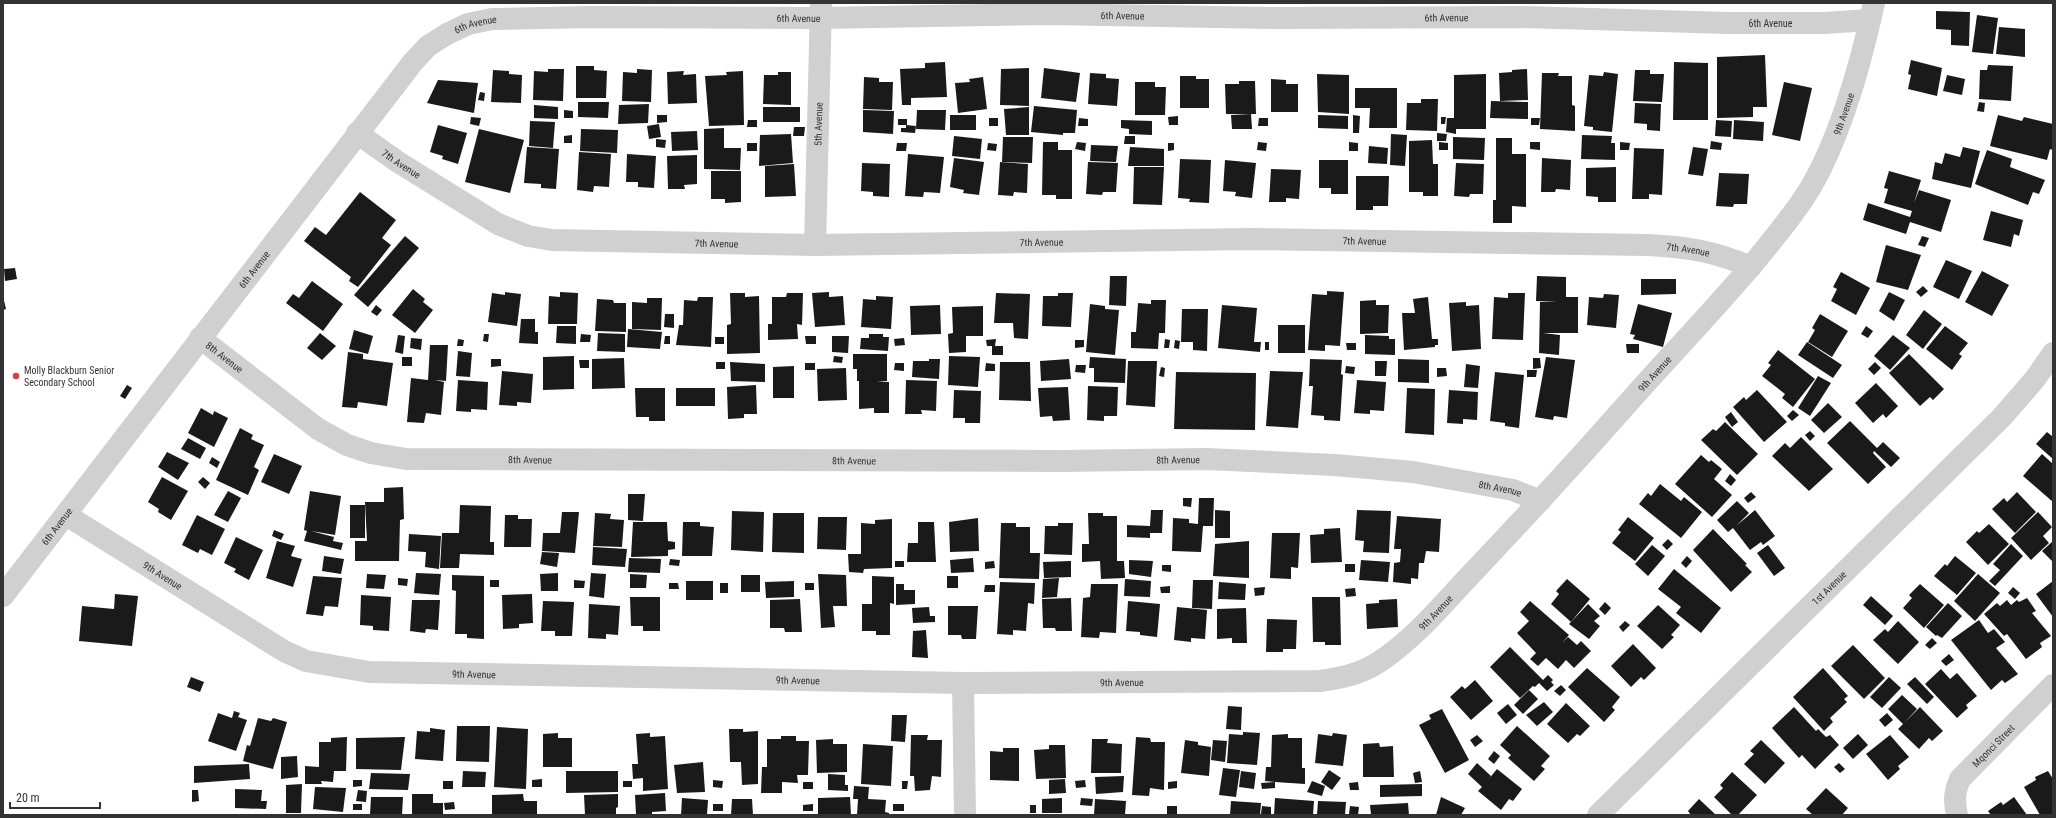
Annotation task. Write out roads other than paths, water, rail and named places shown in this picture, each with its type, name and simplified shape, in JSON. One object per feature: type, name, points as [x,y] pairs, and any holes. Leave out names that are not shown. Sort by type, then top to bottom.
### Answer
[{"type":"street","name":"6th Avenue","points":[[3,596],[391,88],[428,46],[447,34],[468,24],[492,19],[821,10],[1277,18],[1521,17],[1728,23],[1824,23],[1872,12]]},
{"type":"street","name":"5th Avenue","points":[[815,245],[821,10]]},
{"type":"street","name":"9th Avenue","points":[[66,515],[284,651],[306,661],[369,672],[963,683],[1320,681],[1341,678],[1360,672],[1378,663],[1410,637],[1540,501],[1751,267],[1788,221],[1812,185],[1836,132],[1856,73],[1872,12]]},
{"type":"street","name":"7th Avenue","points":[[357,133],[398,162],[475,212],[498,224],[528,236],[552,240],[815,245],[1267,239],[1648,245],[1698,249],[1732,258],[1751,267]]},
{"type":"street","name":"8th Avenue","points":[[200,338],[318,429],[347,445],[406,459],[1062,461],[1207,459],[1335,465],[1413,472],[1513,490],[1540,501]]},
{"type":"street","name":"1st Avenue","points":[[1609,811],[2002,417],[2035,379],[2053,353]]},
{"type":"street","points":[[963,683],[965,815]]},
{"type":"street","name":"Mqonci Street","points":[[1957,815],[1954,802],[1955,792],[1960,780],[2053,684]]},
{"type":"place","name":"Molly Blackburn Senior Secondary School","points":[[16,376]]}]
